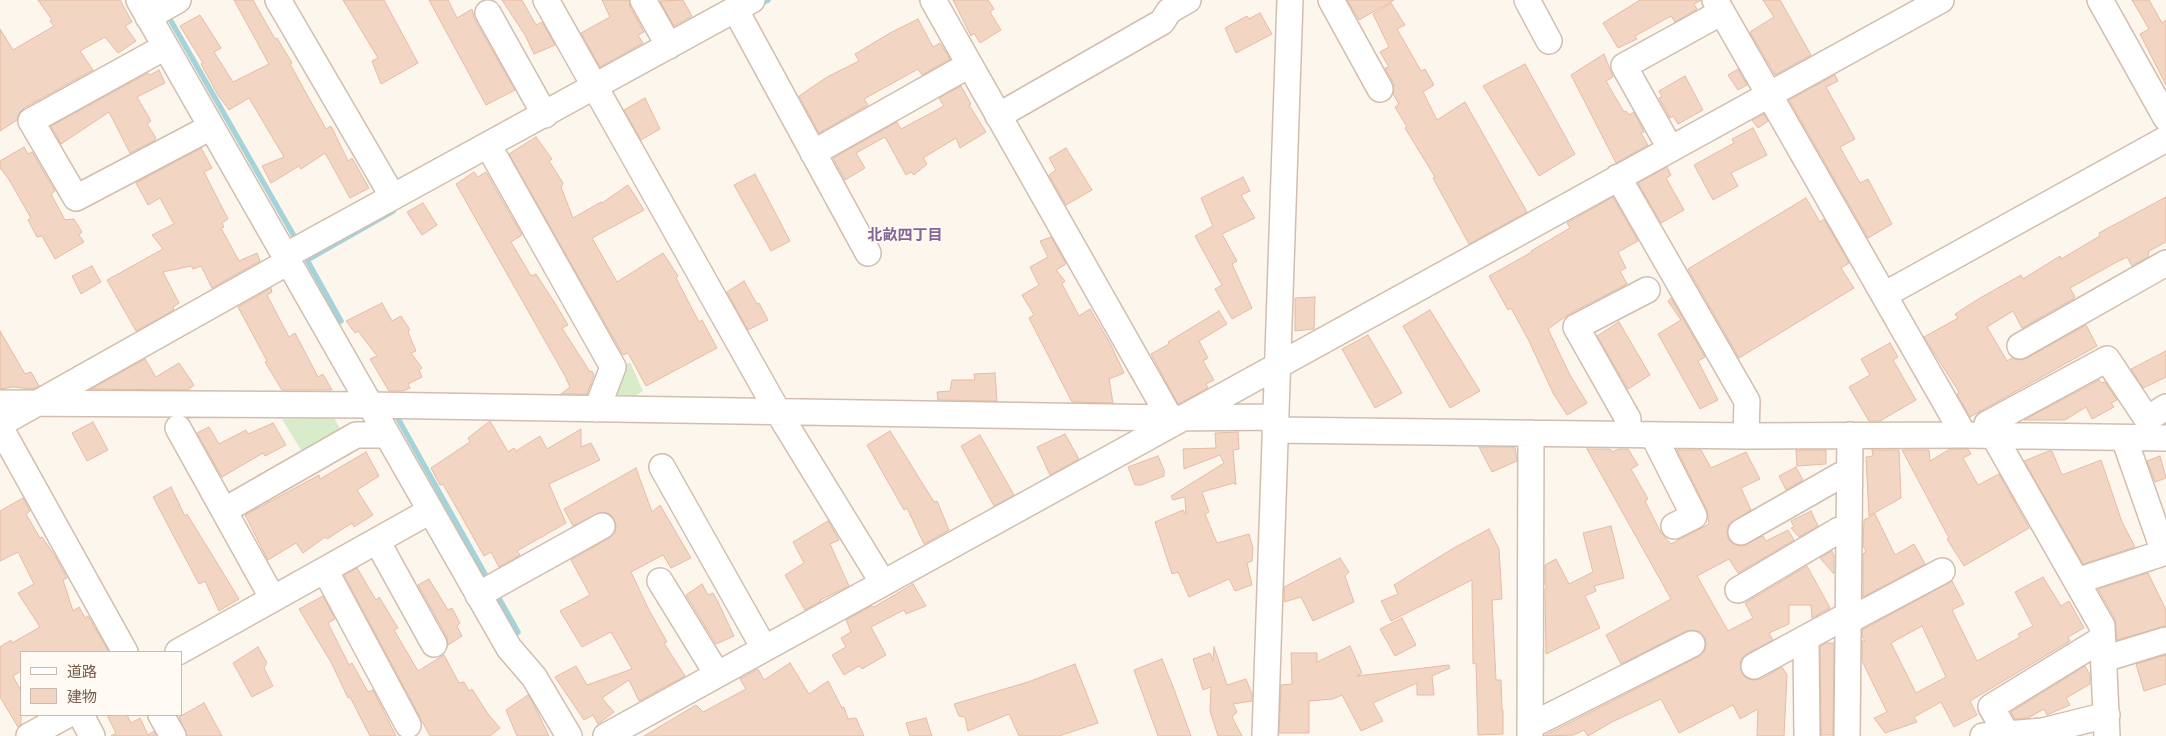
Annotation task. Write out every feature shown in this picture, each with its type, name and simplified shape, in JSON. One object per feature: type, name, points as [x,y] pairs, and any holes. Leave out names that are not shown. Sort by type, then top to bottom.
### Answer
[{"type":"street","points":[[178,0],[144,8],[509,648],[534,677],[569,736]]},
{"type":"street","points":[[546,0],[781,416],[883,583]]},
{"type":"street","points":[[644,0],[669,46]]},
{"type":"street","points":[[933,0],[998,116],[1176,418]]},
{"type":"street","points":[[998,116],[1162,22],[1169,11],[1188,0]]},
{"type":"street","points":[[1265,736],[1263,610],[1278,365],[1290,0]]},
{"type":"street","points":[[1331,0],[1380,89]]},
{"type":"street","points":[[606,736],[1176,418],[1278,365],[1941,0]]},
{"type":"street","points":[[1884,295],[2166,132],[2100,0]]},
{"type":"street","points":[[283,2],[393,198]]},
{"type":"street","points":[[1534,2],[1549,41]]},
{"type":"street","points":[[15,413],[393,198],[744,5],[813,152],[868,253]]},
{"type":"street","points":[[1670,148],[1624,66],[1719,6],[1962,431]]},
{"type":"street","points":[[488,13],[545,114]]},
{"type":"street","points":[[165,47],[31,121],[76,198],[211,127]]},
{"type":"street","points":[[813,152],[969,65]]},
{"type":"street","points":[[488,146],[613,367],[596,409]]},
{"type":"street","points":[[1618,177],[1746,400],[1746,431]]},
{"type":"street","points":[[2020,346],[2166,262]]},
{"type":"street","points":[[1628,430],[1628,419],[1576,327],[1647,290]]},
{"type":"street","points":[[2166,407],[2147,419],[2107,359],[1987,424],[2102,626],[2103,649],[2107,725],[1995,735],[1991,708],[2103,649],[2166,640]]},
{"type":"street","points":[[15,413],[370,405],[596,409],[781,416],[1176,418],[1275,424],[1532,433],[1628,430],[1653,435],[1746,431],[1850,435],[1962,431],[2166,438]]},
{"type":"street","points":[[15,413],[125,651]]},
{"type":"street","points":[[178,428],[273,599]]},
{"type":"street","points":[[1532,433],[1530,731],[1692,644]]},
{"type":"street","points":[[225,510],[356,435],[386,435]]},
{"type":"street","points":[[1653,435],[1694,516],[1674,526]]},
{"type":"street","points":[[1847,736],[1848,618],[1844,530],[1845,475],[1850,435]]},
{"type":"street","points":[[2077,581],[2165,552],[2124,438]]},
{"type":"street","points":[[662,467],[764,648]]},
{"type":"street","points":[[1742,532],[1845,475]]},
{"type":"street","points":[[180,651],[430,511]]},
{"type":"street","points":[[478,594],[602,526]]},
{"type":"street","points":[[1738,590],[1844,530]]},
{"type":"street","points":[[377,541],[434,644]]},
{"type":"street","points":[[325,570],[408,725]]},
{"type":"street","points":[[1754,666],[1942,571]]},
{"type":"street","points":[[660,581],[717,674]]},
{"type":"street","points":[[1806,639],[1807,736]]},
{"type":"street","points":[[32,735],[64,716]]},
{"type":"street","points":[[82,716],[92,736]]},
{"type":"street","points":[[162,716],[174,736]]},
{"type":"green space","points":[[630,362],[643,391],[621,405],[607,402],[616,372]]},
{"type":"green space","points":[[334,418],[342,432],[304,455],[282,419]]},
{"type":"building","points":[[38,0],[120,0],[132,22],[125,26],[136,41],[118,53],[105,37],[80,51],[93,70],[24,108],[19,113],[17,120],[0,131],[0,29],[13,50],[54,26]]},
{"type":"building","points":[[234,0],[253,0],[275,39],[277,38],[292,63],[290,64],[326,129],[331,126],[348,161],[352,158],[369,188],[350,198],[325,153],[301,169],[299,166],[271,183],[262,166],[284,157],[249,98],[229,110],[218,95],[201,64],[203,63],[180,26],[200,15],[221,48],[214,52],[233,82],[269,64]]},
{"type":"building","points":[[343,0],[384,0],[418,63],[381,84],[372,61],[378,58]]},
{"type":"building","points":[[429,0],[448,0],[457,18],[472,9],[475,20],[515,90],[486,105]]},
{"type":"building","points":[[502,0],[522,0],[536,25],[542,22],[555,45],[534,54],[525,35]]},
{"type":"building","points":[[602,0],[629,0],[630,7],[644,32],[638,35],[643,43],[600,67],[581,33],[610,17]]},
{"type":"building","points":[[683,0],[692,16],[674,26],[660,1]]},
{"type":"building","points":[[953,0],[988,0],[994,9],[990,12],[1001,30],[980,43],[974,33],[971,36]]},
{"type":"building","points":[[1347,0],[1394,0],[1359,20]]},
{"type":"building","points":[[1640,0],[1701,0],[1694,4],[1697,9],[1675,22],[1671,16],[1635,36],[1637,39],[1618,48],[1603,23]]},
{"type":"building","points":[[1763,0],[1780,0],[1811,55],[1775,75],[1750,32],[1774,17]]},
{"type":"building","points":[[2132,0],[2149,0],[2162,23],[2166,20],[2166,85],[2140,34],[2149,29]]},
{"type":"building","points":[[1391,3],[1405,25],[1397,29],[1421,71],[1425,69],[1434,85],[1423,92],[1437,120],[1465,102],[1527,212],[1469,244],[1433,178],[1435,177],[1405,128],[1407,127],[1395,107],[1399,104],[1393,94],[1394,84],[1385,68],[1389,67],[1380,52],[1389,47],[1373,14]]},
{"type":"building","points":[[1260,13],[1272,34],[1236,53],[1225,28],[1247,16],[1249,19]]},
{"type":"building","points":[[918,19],[933,47],[940,43],[950,59],[922,75],[918,69],[864,99],[868,105],[819,133],[799,96],[827,77],[859,61],[855,54]]},
{"type":"building","points":[[1604,54],[1613,77],[1606,81],[1624,112],[1626,111],[1629,115],[1634,112],[1644,132],[1641,133],[1648,145],[1616,163],[1571,75]]},
{"type":"building","points":[[1525,64],[1575,154],[1539,176],[1483,86]]},
{"type":"building","points":[[1738,69],[1747,85],[1738,90],[1728,75]]},
{"type":"building","points":[[159,70],[165,83],[137,97],[151,121],[147,124],[156,138],[154,141],[130,153],[109,112],[61,144],[51,126],[148,73],[150,75]]},
{"type":"building","points":[[1835,75],[1838,81],[1826,87],[1855,139],[1840,147],[1860,183],[1868,179],[1892,224],[1868,238],[1789,100]]},
{"type":"building","points":[[1685,76],[1703,110],[1678,124],[1673,116],[1670,118],[1659,98],[1662,97],[1659,91]]},
{"type":"building","points":[[961,86],[971,104],[969,105],[986,132],[960,148],[956,138],[923,158],[927,164],[914,175],[911,172],[906,175],[885,137],[856,153],[865,168],[845,180],[833,158],[897,122],[901,129],[944,106],[939,98]]},
{"type":"building","points":[[645,98],[660,129],[641,140],[624,110]]},
{"type":"building","points":[[1764,114],[1768,121],[1758,128],[1752,120]]},
{"type":"building","points":[[1753,128],[1767,155],[1731,173],[1738,186],[1713,200],[1694,165],[1734,143],[1732,139]]},
{"type":"building","points":[[536,137],[552,159],[549,161],[563,183],[561,187],[573,218],[602,203],[628,185],[644,210],[592,238],[617,282],[663,253],[678,276],[676,278],[699,322],[702,320],[717,348],[646,386],[628,353],[623,355],[509,154]]},
{"type":"building","points":[[24,147],[28,154],[32,152],[55,191],[51,194],[65,220],[74,219],[82,232],[79,235],[84,242],[55,259],[42,236],[37,237],[28,220],[31,218],[8,178],[0,168],[0,161]]},
{"type":"building","points":[[201,148],[212,168],[204,172],[228,219],[222,223],[224,227],[221,228],[239,261],[257,253],[260,261],[212,288],[201,266],[193,269],[191,266],[163,272],[179,303],[173,307],[174,310],[136,331],[107,280],[163,249],[152,235],[174,224],[160,198],[148,205],[136,183]]},
{"type":"building","points":[[1066,148],[1092,190],[1066,205],[1049,175],[1056,170],[1049,158]]},
{"type":"building","points":[[1667,167],[1671,175],[1666,178],[1684,210],[1661,223],[1638,183]]},
{"type":"building","points":[[474,172],[478,177],[486,172],[522,235],[511,242],[531,276],[536,274],[556,305],[568,325],[562,328],[590,372],[592,371],[594,375],[587,394],[561,394],[570,387],[565,376],[456,184]]},
{"type":"building","points":[[755,174],[790,241],[771,251],[734,185]]},
{"type":"building","points":[[1243,177],[1250,191],[1241,195],[1255,218],[1222,234],[1237,261],[1232,264],[1252,308],[1232,319],[1215,289],[1222,285],[1195,236],[1213,226],[1201,198]]},
{"type":"building","points":[[1613,197],[1638,241],[1618,252],[1626,268],[1620,271],[1627,284],[1569,314],[1548,329],[1570,375],[1587,403],[1567,415],[1553,393],[1529,341],[1511,308],[1508,310],[1489,276],[1570,228],[1567,223]]},
{"type":"building","points":[[2166,197],[2166,242],[2149,251],[2148,257],[2132,266],[2127,257],[2070,288],[2075,297],[2073,299],[2022,328],[2013,311],[1987,327],[2007,361],[2012,358],[2019,360],[2027,358],[2086,325],[2097,346],[1970,417],[1957,394],[1959,392],[1924,337],[1958,318],[1955,314],[1980,298],[2021,275],[2023,279],[2060,256],[2061,259],[2100,236],[2099,233]]},
{"type":"building","points":[[1806,198],[1820,222],[1824,219],[1849,263],[1841,268],[1854,288],[1739,358],[1688,269]]},
{"type":"building","points":[[423,203],[437,225],[422,235],[407,212]]},
{"type":"building","points":[[1051,237],[1066,264],[1056,270],[1065,281],[1062,284],[1079,316],[1090,309],[1111,345],[1124,373],[1109,379],[1113,403],[1072,402],[1029,318],[1034,315],[1022,295],[1039,285],[1030,267],[1048,257],[1040,241]]},
{"type":"building","points":[[92,266],[101,282],[81,294],[72,276]]},
{"type":"building","points":[[744,281],[768,320],[748,330],[727,292]]},
{"type":"building","points":[[271,288],[272,292],[267,295],[289,337],[295,333],[318,377],[323,374],[332,390],[282,390],[265,362],[267,361],[238,307]]},
{"type":"building","points":[[1315,297],[1314,329],[1295,331],[1295,298]]},
{"type":"building","points":[[1671,298],[1705,357],[1698,361],[1718,400],[1700,409],[1658,334],[1681,320],[1668,301]]},
{"type":"building","points":[[382,303],[392,321],[401,316],[410,330],[408,332],[416,351],[411,353],[422,368],[419,370],[422,377],[408,384],[410,388],[403,391],[389,391],[370,359],[377,356],[358,331],[355,333],[346,321]]},
{"type":"building","points":[[1430,310],[1480,391],[1450,408],[1403,326]]},
{"type":"building","points":[[1219,311],[1227,324],[1199,341],[1208,358],[1203,361],[1214,380],[1206,384],[1208,388],[1178,404],[1151,354]]},
{"type":"building","points":[[1619,322],[1650,375],[1628,389],[1597,336]]},
{"type":"building","points":[[0,331],[25,374],[31,372],[39,386],[33,389],[13,387],[0,389]]},
{"type":"building","points":[[1368,335],[1402,393],[1375,408],[1342,349]]},
{"type":"building","points":[[1890,343],[1898,357],[1893,360],[1916,400],[1880,421],[1869,421],[1849,387],[1870,375],[1861,359]]},
{"type":"building","points":[[2166,351],[2166,377],[2143,388],[2131,369]]},
{"type":"building","points":[[145,359],[156,377],[179,363],[194,385],[188,390],[91,389]]},
{"type":"building","points":[[995,373],[997,401],[938,400],[937,392],[950,391],[952,380],[975,380],[974,374]]},
{"type":"building","points":[[2099,380],[2101,383],[2105,382],[2117,400],[2111,403],[2114,407],[2092,419],[2086,407],[2065,420],[2024,420]]},
{"type":"building","points":[[490,421],[508,452],[514,448],[516,451],[540,436],[547,449],[581,429],[581,447],[591,443],[600,460],[549,484],[566,523],[517,551],[520,555],[499,567],[491,552],[484,556],[443,484],[440,485],[431,468],[470,442],[468,438]]},
{"type":"building","points":[[93,422],[108,450],[87,461],[72,433]]},
{"type":"building","points":[[273,423],[286,445],[265,456],[263,453],[222,477],[197,433],[209,427],[219,444],[246,430],[248,434]]},
{"type":"building","points":[[890,431],[934,502],[937,501],[949,530],[924,544],[907,508],[904,510],[867,445]]},
{"type":"building","points":[[1238,432],[1239,449],[1233,450],[1236,485],[1234,483],[1202,492],[1209,512],[1205,514],[1217,543],[1249,534],[1253,548],[1252,561],[1247,563],[1252,585],[1235,591],[1229,579],[1189,597],[1178,572],[1172,574],[1155,522],[1183,510],[1186,514],[1185,497],[1173,500],[1171,496],[1224,463],[1220,455],[1184,469],[1183,449],[1216,448],[1215,433]]},
{"type":"building","points":[[1065,434],[1079,459],[1050,475],[1037,447]]},
{"type":"building","points":[[980,435],[1014,495],[994,506],[961,446]]},
{"type":"building","points":[[1479,447],[1515,447],[1517,461],[1492,472]]},
{"type":"building","points":[[1587,449],[1610,449],[1612,452],[1619,449],[1628,449],[1638,465],[1631,469],[1648,499],[1645,501],[1661,533],[1671,544],[1709,524],[1707,510],[1677,450],[1701,450],[1711,468],[1746,452],[1760,479],[1741,488],[1751,510],[1729,524],[1727,531],[1728,539],[1733,544],[1741,546],[1763,536],[1766,541],[1788,530],[1794,540],[1738,573],[1729,559],[1697,576],[1728,631],[1753,618],[1745,603],[1807,566],[1830,608],[1812,618],[1811,605],[1789,605],[1789,624],[1769,633],[1773,640],[1742,658],[1740,665],[1742,673],[1746,678],[1753,680],[1761,679],[1782,667],[1787,675],[1784,736],[1757,736],[1758,709],[1740,719],[1733,705],[1679,733],[1661,699],[1612,722],[1588,736],[1584,730],[1574,735],[1544,736],[1698,657],[1704,652],[1706,645],[1705,638],[1700,632],[1686,631],[1621,664],[1606,635],[1671,599]]},
{"type":"building","points":[[1950,449],[1968,449],[1971,454],[1963,458],[1978,485],[1999,474],[2029,528],[1964,566],[1947,539],[1949,538],[1902,450],[1929,450],[1930,461]]},
{"type":"building","points":[[1796,450],[1826,450],[1826,464],[1797,466]]},
{"type":"building","points":[[1872,450],[1899,450],[1901,498],[1869,516],[1866,457],[1873,456]]},
{"type":"building","points":[[2052,451],[2062,475],[2101,460],[2122,522],[2135,547],[2083,564],[2024,461]]},
{"type":"building","points":[[366,452],[379,476],[357,490],[373,515],[354,527],[352,523],[327,539],[325,537],[303,553],[296,543],[268,560],[245,515],[319,475],[320,479]]},
{"type":"building","points":[[1158,456],[1164,470],[1164,476],[1141,485],[1135,485],[1128,467]]},
{"type":"building","points":[[2160,456],[2166,478],[2155,482],[2147,461]]},
{"type":"building","points":[[1796,467],[1803,480],[1786,490],[1779,476]]},
{"type":"building","points":[[636,468],[652,512],[660,505],[691,558],[671,568],[663,555],[631,572],[667,642],[664,643],[685,676],[639,701],[629,680],[602,698],[614,712],[598,724],[593,715],[584,720],[555,677],[576,666],[587,685],[632,669],[611,632],[582,647],[560,611],[590,595],[571,560],[609,538],[615,533],[616,526],[610,514],[602,512],[573,526],[564,509]]},
{"type":"building","points":[[171,487],[185,516],[187,514],[239,599],[219,611],[205,581],[199,584],[153,497]]},
{"type":"building","points":[[23,498],[30,511],[26,514],[40,538],[42,537],[55,556],[67,578],[63,580],[73,611],[79,607],[85,618],[88,616],[108,651],[20,651],[20,672],[13,676],[20,689],[21,724],[18,727],[0,697],[0,647],[11,640],[12,643],[40,627],[18,593],[34,584],[18,552],[0,561],[0,511]]},
{"type":"building","points":[[1811,511],[1818,526],[1799,537],[1791,528],[1794,527],[1791,521]]},
{"type":"building","points":[[1875,514],[1895,555],[1914,544],[1925,564],[1863,597],[1863,554],[1866,551],[1863,546],[1864,520]]},
{"type":"building","points":[[828,521],[839,540],[830,544],[849,586],[820,600],[805,610],[785,575],[804,563],[793,542]]},
{"type":"building","points":[[1611,526],[1624,578],[1594,586],[1596,591],[1585,596],[1600,628],[1546,654],[1545,589],[1547,588],[1545,583],[1545,565],[1556,559],[1569,584],[1593,572],[1583,533]]},
{"type":"building","points":[[1489,529],[1499,549],[1502,599],[1492,600],[1496,680],[1501,680],[1503,734],[1478,735],[1476,663],[1473,664],[1472,580],[1391,621],[1381,601],[1398,594],[1394,585],[1452,549]]},
{"type":"building","points":[[1832,551],[1834,555],[1834,574],[1820,558]]},
{"type":"building","points":[[1340,558],[1349,572],[1345,576],[1354,602],[1313,621],[1301,597],[1284,602],[1284,587]]},
{"type":"building","points":[[357,568],[376,600],[379,597],[398,628],[394,630],[418,671],[444,655],[459,683],[464,682],[469,691],[472,689],[488,714],[500,728],[490,736],[430,736],[344,575]]},
{"type":"building","points":[[2148,573],[2166,610],[2166,626],[2117,640],[2115,619],[2098,589]]},
{"type":"building","points":[[2043,577],[2061,606],[2069,601],[2084,628],[2068,637],[2070,641],[1970,701],[1977,715],[1954,727],[1941,702],[1914,717],[1917,722],[1885,733],[1874,718],[1887,712],[1862,661],[1862,641],[1865,641],[1862,636],[1862,630],[1952,581],[1964,604],[1952,610],[1977,661],[2020,637],[2018,634],[2033,626],[2015,592]],"holes":[[[1922,626],[1946,677],[1916,693],[1891,643]]]},
{"type":"building","points":[[429,579],[448,610],[452,608],[460,623],[457,626],[462,636],[448,645],[447,637],[418,585]]},
{"type":"building","points":[[702,584],[708,595],[713,593],[734,636],[716,644],[686,595]]},
{"type":"building","points":[[913,584],[926,606],[906,614],[904,610],[871,627],[886,655],[862,669],[859,666],[844,675],[832,655],[846,647],[841,638],[851,632],[846,620],[871,606],[874,607]]},
{"type":"building","points":[[323,596],[335,619],[328,623],[349,665],[352,663],[368,692],[373,690],[396,736],[370,736],[350,697],[348,698],[332,664],[299,609]]},
{"type":"building","points":[[1402,618],[1416,645],[1395,656],[1380,629]]},
{"type":"building","points":[[1826,643],[1834,643],[1833,735],[1821,735],[1820,646]]},
{"type":"building","points":[[1350,646],[1362,673],[1357,676],[1449,665],[1450,668],[1432,676],[1434,695],[1417,695],[1417,683],[1373,703],[1383,721],[1361,731],[1342,695],[1333,699],[1309,701],[1309,733],[1279,733],[1281,685],[1292,684],[1291,653],[1317,653],[1317,662]]},
{"type":"building","points":[[258,647],[267,663],[264,668],[273,686],[252,697],[233,663]]},
{"type":"building","points":[[1214,647],[1227,685],[1246,679],[1252,694],[1252,701],[1233,704],[1237,712],[1232,717],[1242,736],[1218,736],[1210,711],[1211,687],[1203,690],[1193,659],[1210,653],[1213,661]]},
{"type":"building","points":[[2166,655],[2166,684],[2144,691],[2136,664]]},
{"type":"building","points":[[1162,659],[1191,736],[1158,736],[1134,670]]},
{"type":"building","points":[[790,663],[809,694],[828,681],[842,708],[844,707],[848,719],[856,718],[864,736],[644,736],[696,705],[703,712],[746,689],[740,679],[758,669],[764,680]]},
{"type":"building","points":[[1075,664],[1098,723],[1059,736],[1019,736],[1009,714],[968,731],[965,717],[959,716],[954,704],[1028,682]]},
{"type":"building","points":[[2085,666],[2090,675],[2090,684],[2066,698],[2070,705],[2047,715],[2044,709],[2028,718],[2015,719],[2011,712]]},
{"type":"building","points":[[528,695],[549,736],[517,736],[506,710]]},
{"type":"building","points":[[204,703],[222,736],[187,736],[179,717]]},
{"type":"building","points":[[108,716],[128,716],[131,723],[140,718],[148,735],[154,731],[156,736],[111,736],[116,733]]},
{"type":"building","points":[[926,718],[932,736],[910,736],[906,723]]},
{"type":"waterway","points":[[758,5],[768,0]]},
{"type":"waterway","points":[[171,21],[294,236]]},
{"type":"waterway","points":[[341,321],[307,260],[393,211]]},
{"type":"waterway","points":[[399,415],[396,415],[490,583]]},
{"type":"waterway","points":[[496,593],[518,632]]},
{"type":"district","name":"北畝四丁目","points":[[905,236]]}]
